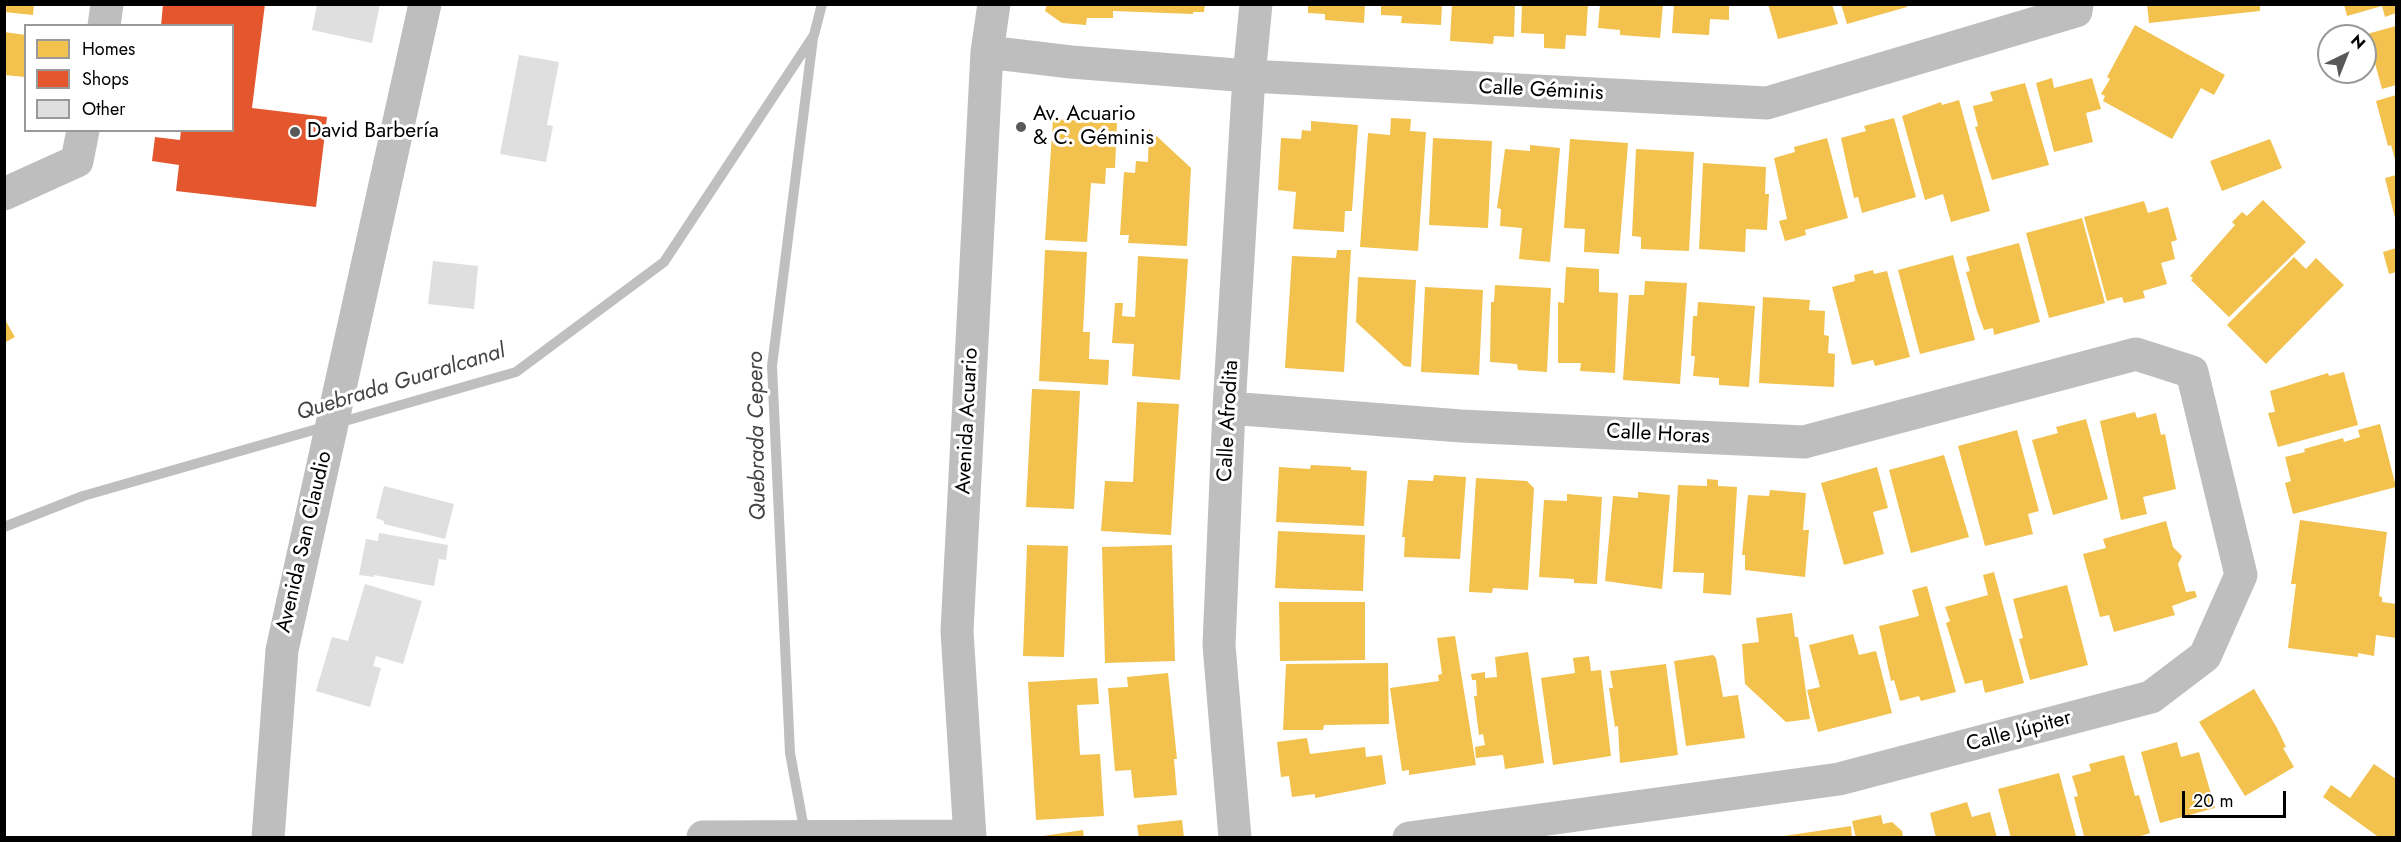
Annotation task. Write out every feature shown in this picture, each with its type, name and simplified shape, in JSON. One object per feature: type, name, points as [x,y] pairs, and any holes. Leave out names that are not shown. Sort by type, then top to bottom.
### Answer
[{"type":"street","points":[[104,24],[107,4]]},
{"type":"street","name":"Avenida San Claudio","points":[[268,837],[282,650],[425,4]]},
{"type":"street","name":"Avenida Acuario","points":[[970,837],[957,631],[987,52],[994,4]]},
{"type":"street","name":"Calle Afrodita","points":[[1235,837],[1219,645],[1229,408],[1248,76],[1256,4]]},
{"type":"street","name":"Calle Géminis","points":[[987,52],[1071,62],[1248,76],[1767,103],[2076,11],[2077,4]]},
{"type":"street","points":[[4,194],[77,161],[83,132]]},
{"type":"street","name":"Calle Júpiter","points":[[1409,837],[1839,779],[2151,697],[2205,656],[2241,575],[2192,372],[2136,354],[2079,369]]},
{"type":"street","name":"Calle Horas","points":[[1229,408],[1461,426],[1804,442],[2079,369]]},
{"type":"street","points":[[703,837],[970,837]]},
{"type":"building: Homes","points":[[4,4],[34,4],[33,15],[4,12]]},
{"type":"building: Homes","points":[[1047,4],[1205,4],[1204,12],[1193,12],[1193,14],[1113,11],[1113,18],[1087,18],[1086,25],[1062,23],[1045,11]]},
{"type":"building: Homes","points":[[1308,4],[1365,4],[1364,23],[1325,20],[1325,14],[1308,13]]},
{"type":"building: Homes","points":[[1381,4],[1442,4],[1441,25],[1401,23],[1402,16],[1381,15]]},
{"type":"building: Homes","points":[[1452,4],[1515,4],[1514,37],[1494,36],[1493,44],[1450,41]]},
{"type":"building: Homes","points":[[1522,4],[1588,4],[1586,36],[1566,35],[1565,49],[1544,48],[1544,34],[1521,33]]},
{"type":"building: Homes","points":[[1600,4],[1663,4],[1660,38],[1620,35],[1620,30],[1598,28]]},
{"type":"building: Homes","points":[[1674,4],[1729,4],[1729,20],[1710,19],[1709,35],[1672,33]]},
{"type":"building: Homes","points":[[1768,4],[1832,4],[1838,24],[1778,39]]},
{"type":"building: Homes","points":[[1841,4],[1906,4],[1907,7],[1847,24]]},
{"type":"building: Homes","points":[[2147,4],[2260,4],[2260,11],[2149,23]]},
{"type":"building: Homes","points":[[2344,4],[2396,4],[2396,13],[2385,17],[2382,6],[2347,16]]},
{"type":"building: Homes","points":[[2135,25],[2225,75],[2214,95],[2201,88],[2172,139],[2103,101],[2105,96],[2101,94],[2110,79],[2107,77]]},
{"type":"building: Homes","points":[[2396,26],[2396,85],[2382,89],[2377,71],[2377,31]]},
{"type":"building: Homes","points":[[4,32],[24,35],[24,77],[4,75]]},
{"type":"building: Homes","points":[[2052,78],[2054,88],[2092,78],[2101,109],[2086,113],[2093,142],[2054,152],[2036,83]]},
{"type":"building: Homes","points":[[2025,83],[2049,165],[1992,180],[1975,127],[1978,126],[1973,106],[1993,101],[1990,92]]},
{"type":"building: Homes","points":[[2396,95],[2396,163],[2391,145],[2388,146],[2376,101]]},
{"type":"building: Homes","points":[[1959,100],[1990,211],[1951,222],[1943,194],[1925,200],[1902,116],[1941,102],[1942,105]]},
{"type":"building: Homes","points":[[1391,118],[1411,119],[1410,131],[1426,132],[1418,251],[1360,247],[1368,133],[1390,135]]},
{"type":"building: Homes","points":[[1894,118],[1916,197],[1862,213],[1858,197],[1854,198],[1841,138],[1866,131],[1864,126]]},
{"type":"building: Homes","points":[[1053,119],[1117,123],[1115,168],[1106,168],[1105,184],[1091,183],[1087,242],[1045,240]]},
{"type":"building: Homes","points":[[1311,121],[1358,125],[1352,211],[1345,211],[1344,232],[1293,229],[1296,192],[1278,190],[1281,138],[1301,139],[1302,130],[1311,131]]},
{"type":"building: Homes","points":[[1149,129],[1191,168],[1187,246],[1128,243],[1129,235],[1120,235],[1124,172],[1135,173],[1136,161],[1148,162]]},
{"type":"building: Homes","points":[[1433,138],[1492,141],[1488,228],[1429,225]]},
{"type":"building: Homes","points":[[1827,138],[1848,218],[1805,230],[1806,235],[1785,241],[1779,221],[1787,219],[1774,158],[1795,152],[1794,147]]},
{"type":"building: Homes","points":[[1570,139],[1628,143],[1619,254],[1584,252],[1585,229],[1564,228]]},
{"type":"building: Homes","points":[[2270,139],[2282,168],[2222,191],[2210,161]]},
{"type":"building: Homes","points":[[1530,145],[1560,148],[1550,262],[1519,259],[1522,228],[1500,226],[1501,209],[1497,208],[1505,149],[1530,151]]},
{"type":"building: Homes","points":[[1636,149],[1694,152],[1689,251],[1641,249],[1641,237],[1632,236]]},
{"type":"building: Homes","points":[[1703,163],[1766,167],[1765,194],[1769,194],[1767,230],[1746,229],[1745,252],[1699,249]]},
{"type":"building: Homes","points":[[2396,175],[2396,222],[2385,178]]},
{"type":"building: Homes","points":[[2263,200],[2306,242],[2229,317],[2191,280],[2193,278],[2190,276],[2235,225],[2232,222],[2242,212],[2247,216]]},
{"type":"building: Homes","points":[[2144,201],[2148,213],[2168,207],[2177,240],[2171,242],[2175,259],[2161,263],[2167,284],[2143,291],[2145,298],[2124,303],[2122,297],[2107,301],[2084,217]]},
{"type":"building: Homes","points":[[2082,218],[2105,303],[2049,318],[2026,233]]},
{"type":"building: Homes","points":[[2019,243],[2040,322],[1994,335],[1993,328],[1984,330],[1977,311],[1966,272],[1970,271],[1966,257]]},
{"type":"building: Homes","points":[[2396,248],[2396,272],[2389,274],[2383,252]]},
{"type":"building: Homes","points":[[1045,250],[1087,252],[1083,332],[1090,332],[1089,359],[1109,360],[1108,385],[1039,381]]},
{"type":"building: Homes","points":[[1337,250],[1351,250],[1344,372],[1285,368],[1292,256],[1336,258]]},
{"type":"building: Homes","points":[[1953,255],[1975,340],[1920,354],[1898,270]]},
{"type":"building: Homes","points":[[1138,256],[1188,259],[1180,380],[1132,376],[1134,344],[1112,343],[1115,303],[1123,303],[1122,316],[1135,317]]},
{"type":"building: Homes","points":[[2294,257],[2306,269],[2316,258],[2344,285],[2266,364],[2227,325]]},
{"type":"building: Homes","points":[[1566,267],[1599,269],[1599,292],[1618,293],[1615,373],[1580,371],[1581,363],[1558,363],[1558,302],[1564,303]]},
{"type":"building: Homes","points":[[1873,270],[1874,274],[1887,271],[1910,357],[1875,366],[1873,360],[1852,365],[1832,287],[1855,281],[1854,275]]},
{"type":"building: Homes","points":[[1358,277],[1416,280],[1411,367],[1404,366],[1356,322]]},
{"type":"building: Homes","points":[[1645,281],[1687,283],[1680,384],[1623,380],[1629,295],[1644,295]]},
{"type":"building: Homes","points":[[1495,285],[1551,288],[1547,372],[1518,370],[1517,364],[1490,362],[1491,302],[1494,302]]},
{"type":"building: Homes","points":[[1425,287],[1483,290],[1479,375],[1421,372]]},
{"type":"building: Homes","points":[[1763,297],[1810,300],[1809,310],[1825,311],[1824,335],[1829,336],[1828,353],[1835,354],[1834,387],[1759,383]]},
{"type":"building: Homes","points":[[1698,302],[1755,306],[1749,387],[1719,385],[1719,378],[1693,376],[1695,356],[1691,356],[1693,316],[1697,316]]},
{"type":"building: Homes","points":[[4,318],[15,337],[4,343]]},
{"type":"building: Homes","points":[[2344,372],[2358,425],[2278,447],[2268,413],[2275,412],[2270,391],[2328,373],[2329,376]]},
{"type":"building: Homes","points":[[1032,389],[1080,391],[1074,509],[1026,507]]},
{"type":"building: Homes","points":[[1137,402],[1179,404],[1171,535],[1101,531],[1105,481],[1133,482]]},
{"type":"building: Homes","points":[[2135,412],[2137,418],[2156,413],[2161,435],[2165,434],[2176,489],[2143,497],[2147,514],[2121,520],[2100,421]]},
{"type":"building: Homes","points":[[2086,419],[2108,499],[2053,515],[2032,440],[2058,433],[2056,427]]},
{"type":"building: Homes","points":[[2380,424],[2396,487],[2293,514],[2285,483],[2291,481],[2285,457],[2343,438],[2344,442],[2360,437],[2358,430]]},
{"type":"building: Homes","points":[[2017,430],[2039,511],[2028,514],[2033,534],[1985,546],[1958,446]]},
{"type":"building: Homes","points":[[1944,455],[1969,537],[1911,553],[1889,470]]},
{"type":"building: Homes","points":[[1311,465],[1351,467],[1351,470],[1367,471],[1364,526],[1276,522],[1279,467],[1310,469]]},
{"type":"building: Homes","points":[[1877,467],[1888,508],[1873,512],[1884,554],[1844,565],[1821,483]]},
{"type":"building: Homes","points":[[1434,475],[1466,477],[1460,559],[1404,557],[1405,537],[1402,537],[1408,480],[1433,481]]},
{"type":"building: Homes","points":[[1476,478],[1527,481],[1534,488],[1528,590],[1493,588],[1492,593],[1469,592]]},
{"type":"building: Homes","points":[[1707,479],[1718,480],[1718,486],[1737,487],[1731,595],[1703,593],[1704,573],[1673,572],[1678,485],[1707,486]]},
{"type":"building: Homes","points":[[1770,490],[1806,493],[1803,530],[1809,530],[1805,577],[1745,570],[1745,555],[1742,555],[1748,495],[1769,496]]},
{"type":"building: Homes","points":[[1638,492],[1670,495],[1662,589],[1605,581],[1613,496],[1638,498]]},
{"type":"building: Homes","points":[[1567,494],[1602,497],[1597,584],[1574,583],[1574,579],[1539,577],[1544,500],[1567,501]]},
{"type":"building: Homes","points":[[2300,520],[2387,532],[2379,596],[2382,597],[2382,602],[2396,604],[2396,638],[2376,635],[2374,656],[2358,653],[2358,657],[2288,648],[2296,584],[2291,584]]},
{"type":"building: Homes","points":[[2166,521],[2173,547],[2182,556],[2178,564],[2186,592],[2195,591],[2197,597],[2172,606],[2175,615],[2114,632],[2109,615],[2100,617],[2083,554],[2106,548],[2103,539]]},
{"type":"building: Homes","points":[[1278,531],[1365,535],[1363,591],[1275,588]]},
{"type":"building: Homes","points":[[1027,545],[1068,546],[1064,657],[1023,656]]},
{"type":"building: Homes","points":[[1172,545],[1175,661],[1105,663],[1102,547]]},
{"type":"building: Homes","points":[[1994,572],[2024,683],[1985,693],[1982,680],[1965,684],[1946,623],[1950,621],[1945,607],[1988,595],[1983,575]]},
{"type":"building: Homes","points":[[2067,585],[2088,665],[2030,680],[2019,639],[2023,638],[2013,599]]},
{"type":"building: Homes","points":[[1927,586],[1956,692],[1921,701],[1919,696],[1900,701],[1894,680],[1891,681],[1879,626],[1919,616],[1912,590]]},
{"type":"building: Homes","points":[[1279,602],[1365,602],[1365,660],[1280,661]]},
{"type":"building: Homes","points":[[1792,613],[1795,637],[1798,637],[1810,719],[1786,722],[1745,684],[1742,644],[1759,642],[1756,618]]},
{"type":"building: Homes","points":[[1853,634],[1859,655],[1876,651],[1892,713],[1818,732],[1807,690],[1820,687],[1809,645]]},
{"type":"building: Homes","points":[[1455,636],[1476,765],[1409,775],[1409,770],[1402,771],[1390,688],[1439,681],[1438,675],[1442,674],[1437,638]]},
{"type":"building: Homes","points":[[1528,652],[1544,763],[1505,769],[1503,755],[1476,758],[1475,747],[1485,745],[1483,734],[1479,735],[1474,696],[1477,696],[1476,680],[1472,680],[1471,674],[1485,672],[1485,678],[1497,677],[1495,657]]},
{"type":"building: Homes","points":[[1713,655],[1716,658],[1723,697],[1738,695],[1745,738],[1686,746],[1674,661]]},
{"type":"building: Homes","points":[[1589,656],[1591,671],[1601,670],[1611,756],[1553,765],[1541,678],[1575,673],[1573,658]]},
{"type":"building: Homes","points":[[1388,663],[1389,724],[1324,725],[1323,730],[1283,730],[1286,664]]},
{"type":"building: Homes","points":[[1666,664],[1678,755],[1620,763],[1618,726],[1615,727],[1609,688],[1613,688],[1610,671]]},
{"type":"building: Homes","points":[[1168,673],[1177,759],[1174,759],[1177,795],[1134,798],[1131,770],[1115,771],[1108,688],[1128,687],[1127,677]]},
{"type":"building: Homes","points":[[1097,678],[1099,704],[1077,705],[1080,755],[1100,754],[1104,816],[1036,820],[1028,682]]},
{"type":"building: Homes","points":[[2254,689],[2277,728],[2286,747],[2283,748],[2294,767],[2245,796],[2199,722]]},
{"type":"building: Homes","points":[[1307,738],[1310,754],[1365,747],[1366,757],[1382,755],[1386,784],[1315,798],[1315,794],[1292,797],[1289,776],[1281,777],[1277,742]]},
{"type":"building: Homes","points":[[2177,742],[2181,757],[2199,752],[2215,808],[2160,823],[2141,752]]},
{"type":"building: Homes","points":[[2124,755],[2135,796],[2139,795],[2150,833],[2135,838],[2084,836],[2074,797],[2078,796],[2072,776],[2091,771],[2089,764]]},
{"type":"building: Homes","points":[[2374,764],[2396,779],[2396,838],[2380,838],[2323,797],[2331,785],[2350,798]]},
{"type":"building: Homes","points":[[2059,773],[2076,836],[2011,838],[1998,789]]},
{"type":"building: Homes","points":[[1967,802],[1972,817],[1990,812],[1997,838],[1936,838],[1930,813]]},
{"type":"building: Homes","points":[[1881,815],[1883,824],[1892,822],[1902,831],[1903,838],[1856,838],[1852,821]]},
{"type":"building: Homes","points":[[1182,820],[1184,838],[1139,838],[1137,825]]},
{"type":"building: Homes","points":[[1851,826],[1852,838],[1784,838],[1784,836]]},
{"type":"building: Homes","points":[[1083,830],[1084,838],[1043,838],[1043,836]]},
{"type":"building: Shops","points":[[163,4],[265,4],[252,108],[327,117],[316,207],[176,191],[179,165],[152,161],[155,137],[180,140],[181,132],[234,132],[234,24],[161,24]]},
{"type":"building: Other","points":[[317,4],[380,4],[372,43],[312,30]]},
{"type":"building: Other","points":[[519,55],[559,62],[547,125],[553,126],[546,162],[500,154]]},
{"type":"building: Other","points":[[433,261],[478,266],[474,309],[428,304]]},
{"type":"building: Other","points":[[384,486],[454,504],[445,539],[384,524],[384,521],[376,518]]},
{"type":"building: Other","points":[[379,533],[448,545],[446,560],[439,559],[434,586],[374,575],[374,577],[359,575],[366,539],[378,541]]},
{"type":"building: Other","points":[[365,584],[422,601],[403,664],[376,656],[373,666],[381,668],[370,707],[316,691],[332,637],[348,641]]},
{"type":"waterway","name":"Quebrada Guaralcanal","points":[[4,527],[83,496],[516,372],[664,262],[814,35],[822,4]]},
{"type":"waterway","name":"Quebrada Cepero","points":[[805,834],[790,753],[772,366],[813,38]]},
{"type":"place","name":"Av. Acuario & C. Géminis","points":[[1021,127]]},
{"type":"place","name":"David Barbería","points":[[295,132]]}]
